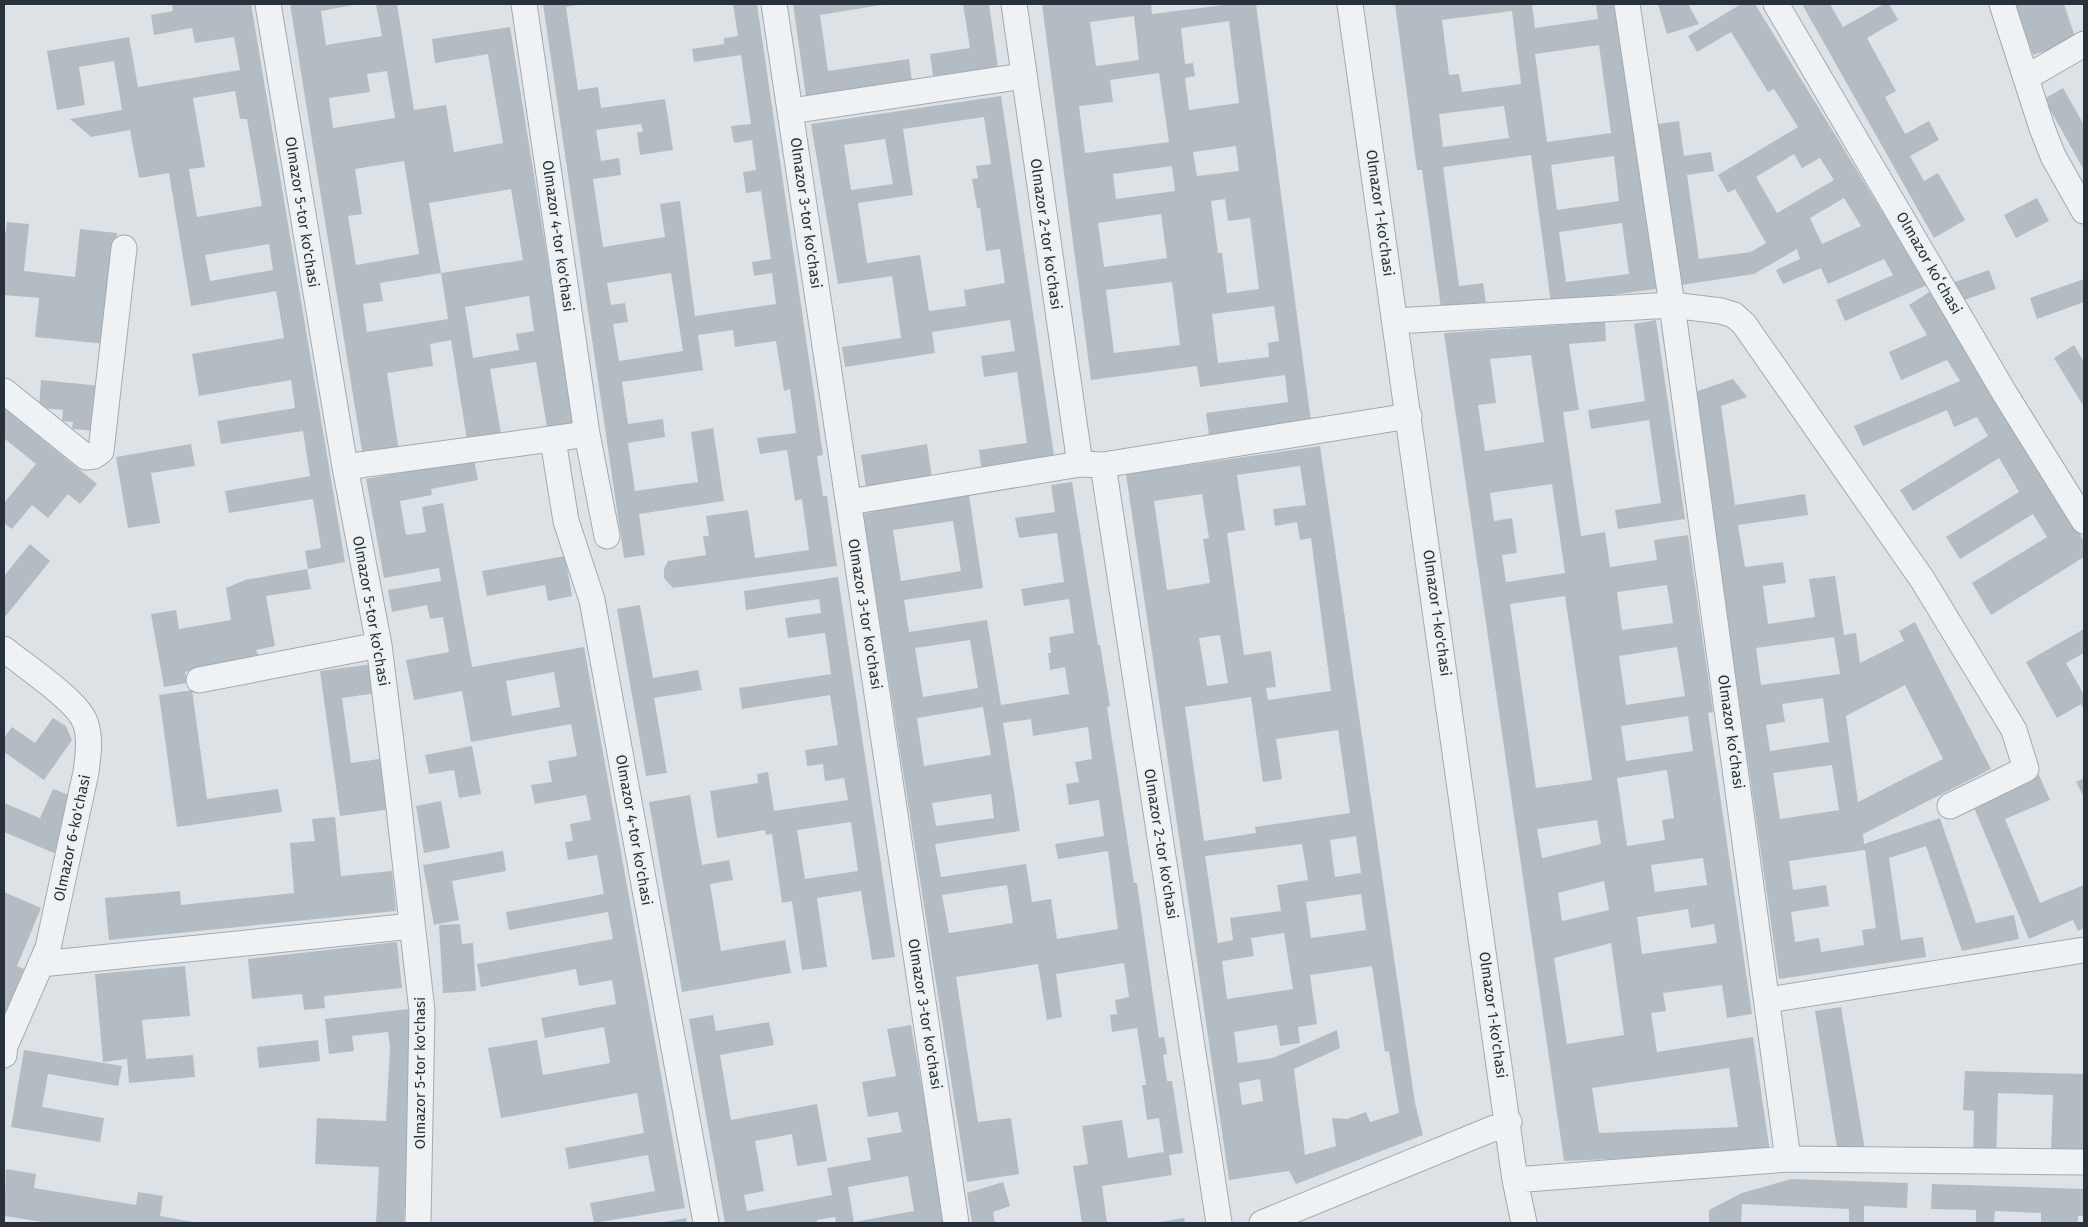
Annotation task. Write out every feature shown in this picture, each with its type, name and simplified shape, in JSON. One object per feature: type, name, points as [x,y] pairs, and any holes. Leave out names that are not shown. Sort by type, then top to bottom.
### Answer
[{"type":"street","name":"Olmazor 5-tor ko'chasi","points":[[268,4],[345,467],[379,645],[422,1011],[418,1223]]},
{"type":"street","name":"Olmazor 4-tor ko'chasi","points":[[524,4],[587,434],[607,536]]},
{"type":"street","name":"Olmazor 3-tor ko'chasi","points":[[774,4],[956,1223]]},
{"type":"street","name":"Olmazor 2-tor ko'chasi","points":[[1014,4],[1023,76],[1092,465],[1219,1223]]},
{"type":"street","name":"Olmazor 1-ko'chasi","points":[[1350,4],[1515,1180],[1524,1223]]},
{"type":"street","name":"Olmazor koʻchasi","points":[[1627,4],[1672,305],[1768,1000],[1788,1159]]},
{"type":"street","name":"Olmazor koʻchasi","points":[[1776,4],[2005,394],[2084,521]]},
{"type":"street","points":[[2002,4],[2027,77],[2029,92],[2053,156],[2084,211]]},
{"type":"street","points":[[2027,77],[2084,44]]},
{"type":"street","points":[[791,111],[1023,76]]},
{"type":"street","points":[[4,391],[86,457],[94,456],[101,451],[124,248]]},
{"type":"street","points":[[1395,321],[1672,305],[1721,311],[1734,315],[1744,324],[1922,579],[2014,730],[2026,769],[1950,806]]},
{"type":"street","points":[[849,502],[1409,416]]},
{"type":"street","points":[[345,467],[587,434]]},
{"type":"street","name":"Olmazor 4-tor ko'chasi","points":[[554,440],[566,521],[592,600],[706,1223]]},
{"type":"street","points":[[199,680],[379,645]]},
{"type":"street","name":"Olmazor 6-ko'chasi","points":[[4,649],[68,701],[85,721],[89,744],[86,772],[48,948],[5,1046],[4,1055]]},
{"type":"street","points":[[41,964],[412,926]]},
{"type":"street","points":[[1768,1000],[2084,950]]},
{"type":"street","points":[[1262,1223],[1508,1122]]},
{"type":"street","points":[[1515,1180],[1788,1159],[2084,1162]]},
{"type":"building","points":[[172,4],[251,4],[345,562],[308,569],[305,551],[321,548],[313,499],[229,513],[225,491],[310,476],[303,431],[221,444],[217,421],[295,408],[291,380],[199,396],[192,354],[284,338],[276,291],[191,306],[169,173],[139,178],[130,130],[91,137],[70,119],[122,110],[114,61],[79,67],[85,105],[57,110],[47,51],[129,37],[138,87],[240,70],[234,37],[195,43],[192,28],[154,35],[151,15],[173,11]],"holes":[[[235,91],[240,119],[247,119],[262,206],[197,217],[189,169],[205,167],[193,98]],[[269,244],[273,270],[210,281],[205,255]]]},
{"type":"building","points":[[290,4],[358,4],[321,11],[326,45],[382,36],[376,4],[397,4],[414,110],[446,105],[454,152],[503,143],[488,54],[435,63],[432,39],[510,27],[574,423],[547,427],[536,362],[490,369],[501,434],[467,440],[451,340],[430,344],[433,366],[387,373],[399,451],[363,457]],"holes":[[[387,71],[395,118],[333,128],[329,98],[370,92],[367,74]],[[404,161],[419,254],[356,265],[348,216],[362,214],[355,169]],[[511,189],[523,260],[441,273],[429,203]],[[441,273],[448,319],[367,332],[363,304],[383,301],[380,283]],[[529,296],[534,331],[516,334],[519,350],[473,358],[465,307]]]},
{"type":"building","points":[[543,4],[582,4],[566,7],[578,90],[598,87],[601,108],[665,99],[673,150],[640,155],[637,132],[643,132],[641,124],[596,130],[601,161],[619,158],[621,175],[593,179],[603,247],[665,237],[660,204],[680,201],[695,316],[776,304],[772,273],[754,276],[752,262],[771,259],[761,191],[746,193],[743,172],[756,170],[752,140],[734,143],[731,126],[751,124],[741,55],[694,62],[692,49],[724,44],[724,38],[738,36],[733,4],[757,4],[823,455],[817,456],[823,496],[827,496],[837,566],[673,588],[664,578],[664,569],[668,561],[706,555],[703,536],[709,536],[706,516],[748,510],[755,558],[809,550],[802,499],[795,501],[787,450],[760,454],[757,438],[796,433],[790,389],[784,391],[776,341],[735,347],[733,330],[698,335],[703,370],[622,382],[628,424],[663,419],[665,437],[628,443],[635,491],[698,482],[691,432],[713,428],[724,501],[639,514],[645,555],[624,558]],"holes":[[[671,273],[683,351],[619,361],[613,324],[628,322],[625,303],[611,305],[607,283]]]},
{"type":"building","points":[[793,4],[887,4],[820,15],[828,71],[909,59],[912,81],[806,96]]},
{"type":"building","points":[[963,4],[989,4],[998,67],[933,76],[930,54],[970,48]]},
{"type":"building","points":[[1042,4],[1151,4],[1152,14],[1232,4],[1256,4],[1311,422],[1209,435],[1206,413],[1288,402],[1285,375],[1200,387],[1197,366],[1091,380]],"holes":[[[1134,16],[1139,60],[1096,66],[1090,22]],[[1229,21],[1239,103],[1189,110],[1185,78],[1195,76],[1193,63],[1185,64],[1181,28]],[[1159,73],[1169,142],[1085,153],[1079,106],[1113,102],[1110,80]],[[1236,146],[1239,171],[1197,176],[1193,152]],[[1172,166],[1175,191],[1116,199],[1113,174]],[[1225,199],[1228,221],[1250,218],[1259,289],[1227,293],[1222,253],[1218,253],[1211,201]],[[1161,214],[1167,258],[1104,267],[1098,223]],[[1172,282],[1180,345],[1114,353],[1106,290]],[[1274,306],[1279,341],[1268,343],[1269,357],[1218,363],[1212,314]]]},
{"type":"building","points":[[1395,4],[1532,4],[1535,28],[1598,19],[1596,4],[1618,4],[1656,289],[1551,303],[1531,155],[1443,167],[1459,286],[1483,283],[1486,302],[1441,308],[1422,170],[1417,170]],"holes":[[[1512,11],[1521,84],[1462,92],[1459,74],[1449,75],[1442,20]],[[1599,45],[1611,133],[1547,142],[1535,54]],[[1504,106],[1509,138],[1443,147],[1439,114]],[[1614,156],[1619,201],[1557,210],[1551,165]],[[1622,223],[1629,274],[1566,282],[1559,232]]]},
{"type":"building","points":[[1658,4],[1688,4],[1699,24],[1667,34]]},
{"type":"building","points":[[1741,4],[1755,4],[1927,285],[1845,321],[1836,300],[1893,275],[1884,259],[1828,284],[1821,268],[1783,284],[1776,270],[1800,259],[1797,249],[1754,274],[1681,285],[1658,124],[1679,121],[1684,156],[1711,152],[1714,171],[1687,175],[1699,259],[1751,252],[1766,243],[1735,189],[1728,193],[1718,175],[1798,127],[1774,89],[1768,92],[1731,32],[1697,52],[1688,36]],"holes":[[[1794,154],[1802,168],[1820,158],[1834,180],[1777,213],[1756,177]],[[1844,198],[1861,226],[1822,244],[1810,218]]]},
{"type":"building","points":[[1802,4],[1830,4],[1843,27],[1884,4],[1889,4],[1898,20],[1867,38],[1896,91],[1885,97],[1905,134],[1929,121],[1939,140],[1910,156],[1924,181],[1938,173],[1965,220],[1934,238]]},
{"type":"building","points":[[2015,4],[2064,4],[2076,40],[2033,55]]},
{"type":"building","points":[[2063,88],[2084,125],[2084,170],[2044,99]]},
{"type":"building","points":[[1001,96],[1055,462],[982,473],[979,450],[1027,443],[1017,372],[984,377],[981,356],[1015,351],[1010,320],[932,332],[935,353],[845,367],[842,347],[901,338],[892,276],[838,284],[811,124]],"holes":[[[984,117],[991,164],[976,166],[978,178],[972,179],[977,208],[980,208],[986,251],[1000,249],[1005,283],[964,290],[966,306],[929,311],[920,255],[867,263],[858,203],[913,195],[903,129]],[[885,139],[893,184],[851,190],[844,145]]]},
{"type":"building","points":[[2037,198],[2049,221],[2016,238],[2004,215]]},
{"type":"building","points":[[7,222],[29,224],[24,271],[75,277],[80,229],[117,233],[106,344],[35,337],[39,298],[4,295],[4,230],[6,232]]},
{"type":"building","points":[[1989,270],[1996,289],[1961,301],[1955,282]]},
{"type":"building","points":[[2084,279],[2084,302],[2037,319],[2030,298]]},
{"type":"building","points":[[1931,291],[2084,541],[2084,557],[1991,615],[1972,583],[2047,537],[2033,514],[1960,559],[1946,537],[2019,492],[1999,458],[1913,511],[1900,490],[1988,436],[1977,417],[1954,427],[1947,410],[1863,446],[1854,426],[1960,381],[1947,360],[1901,380],[1889,352],[1927,335],[1909,305]]},
{"type":"building","points":[[1656,320],[1685,519],[1618,529],[1615,510],[1661,503],[1649,420],[1591,429],[1588,410],[1645,401],[1634,324]]},
{"type":"building","points":[[1605,322],[1606,341],[1569,344],[1579,410],[1563,412],[1581,536],[1605,532],[1610,567],[1657,560],[1654,540],[1688,535],[1713,712],[1708,713],[1752,1014],[1727,1018],[1722,985],[1663,993],[1666,1011],[1651,1013],[1657,1052],[1753,1037],[1770,1152],[1564,1161],[1444,333]],"holes":[[[1531,355],[1544,442],[1485,451],[1478,405],[1496,403],[1490,359]],[[1552,484],[1565,573],[1506,582],[1502,555],[1517,553],[1512,518],[1494,521],[1490,493]],[[1667,585],[1673,623],[1622,630],[1617,592]],[[1565,596],[1592,780],[1536,788],[1510,604]],[[1677,647],[1685,696],[1626,705],[1619,656]],[[1688,716],[1693,751],[1626,761],[1621,726]],[[1667,770],[1674,818],[1662,820],[1665,840],[1627,846],[1617,778]],[[1597,820],[1601,844],[1542,858],[1537,829]],[[1703,858],[1707,885],[1655,892],[1651,865]],[[1604,881],[1609,910],[1562,921],[1558,893]],[[1688,909],[1691,928],[1714,924],[1717,943],[1642,954],[1637,917]],[[1611,943],[1624,1035],[1567,1044],[1554,958]],[[1729,1068],[1738,1127],[1599,1133],[1592,1088]]]},
{"type":"building","points":[[2074,345],[2084,362],[2084,407],[2054,358]]},
{"type":"building","points":[[1733,379],[1747,397],[1721,406],[1735,505],[1805,494],[1808,515],[1738,525],[1745,567],[1783,562],[1786,583],[1763,586],[1768,624],[1815,617],[1809,579],[1835,576],[1844,635],[1856,633],[1860,663],[1904,641],[1899,631],[1915,622],[1991,769],[1863,834],[1864,844],[1940,818],[1976,923],[2014,915],[2019,939],[1962,951],[1926,846],[1889,858],[1901,940],[1923,937],[1926,957],[1779,979],[1695,392]],"holes":[[[1834,637],[1840,674],[1761,685],[1756,648]],[[1905,685],[1943,759],[1858,802],[1846,716]],[[1823,698],[1829,742],[1770,751],[1766,725],[1785,722],[1782,704]],[[1832,765],[1839,810],[1780,819],[1773,773]],[[1865,850],[1876,928],[1862,930],[1864,945],[1821,952],[1819,938],[1795,942],[1791,912],[1829,906],[1826,885],[1793,890],[1789,861]]]},
{"type":"building","points":[[41,380],[101,386],[97,431],[72,429],[73,422],[62,421],[63,410],[39,408]]},
{"type":"building","points":[[4,408],[97,484],[80,504],[68,494],[48,518],[32,505],[12,529],[4,523],[4,503],[36,464],[4,440]]},
{"type":"building","points":[[191,444],[195,466],[151,473],[160,523],[128,528],[116,457]]},
{"type":"building","points":[[927,444],[932,478],[866,488],[861,455]]},
{"type":"building","points":[[1320,446],[1415,1103],[1423,1135],[1296,1184],[1289,1171],[1229,1180],[1126,474]],"holes":[[[1300,466],[1306,505],[1273,509],[1275,526],[1297,522],[1300,540],[1311,538],[1331,691],[1268,700],[1266,688],[1276,687],[1271,651],[1244,655],[1227,533],[1245,530],[1237,475]],[[1202,494],[1209,538],[1203,539],[1210,583],[1167,590],[1154,501]],[[1220,635],[1228,683],[1207,686],[1199,638]],[[1251,697],[1263,782],[1282,779],[1276,739],[1338,730],[1350,813],[1255,827],[1256,833],[1204,841],[1185,707]],[[1356,836],[1361,873],[1335,877],[1330,840]],[[1302,844],[1308,880],[1277,885],[1281,911],[1230,918],[1233,940],[1218,943],[1205,856]],[[1361,894],[1366,930],[1311,938],[1306,902]],[[1284,933],[1293,989],[1227,999],[1222,961],[1254,956],[1251,938]],[[1372,966],[1385,1052],[1389,1051],[1399,1113],[1370,1122],[1366,1112],[1347,1119],[1332,1118],[1336,1146],[1305,1155],[1294,1069],[1340,1048],[1337,1030],[1273,1058],[1238,1063],[1234,1032],[1277,1025],[1280,1046],[1300,1043],[1298,1027],[1317,1024],[1310,975]],[[1260,1079],[1263,1101],[1242,1105],[1239,1083]]]},
{"type":"building","points":[[474,460],[478,480],[431,489],[432,495],[400,501],[406,535],[426,532],[422,507],[443,503],[472,667],[584,647],[685,1208],[594,1223],[590,1203],[655,1191],[648,1155],[569,1169],[565,1148],[644,1133],[637,1093],[501,1118],[488,1048],[537,1040],[543,1075],[610,1063],[604,1027],[545,1038],[541,1018],[616,1004],[612,980],[579,986],[576,969],[481,987],[477,964],[613,939],[608,912],[509,930],[506,912],[604,894],[597,855],[568,860],[565,842],[573,841],[570,824],[591,820],[586,795],[535,804],[531,785],[552,782],[548,761],[577,756],[571,724],[471,742],[462,691],[414,700],[406,660],[449,652],[443,617],[430,619],[427,605],[392,612],[388,590],[441,581],[439,568],[384,578],[366,479]],"holes":[[[554,672],[560,707],[512,716],[506,681]]]},
{"type":"building","points":[[1072,482],[1098,645],[1100,645],[1110,706],[1107,707],[1134,883],[1137,883],[1159,1038],[1164,1037],[1167,1054],[1163,1055],[1167,1081],[1172,1081],[1183,1153],[1169,1155],[1172,1175],[1102,1186],[1107,1223],[1082,1223],[1073,1166],[1088,1164],[1082,1126],[1122,1120],[1128,1158],[1164,1152],[1159,1118],[1147,1120],[1142,1085],[1146,1085],[1137,1028],[1112,1032],[1110,1015],[1117,1014],[1115,1000],[1129,997],[1124,963],[1056,974],[1062,1017],[1047,1020],[1038,964],[956,977],[978,1122],[1011,1118],[1019,1174],[967,1182],[863,514],[871,511],[969,495],[983,588],[904,600],[909,632],[987,620],[1001,705],[1069,694],[1065,667],[1050,670],[1048,653],[1051,653],[1049,637],[1074,633],[1069,599],[1024,606],[1021,589],[1064,582],[1057,533],[1019,538],[1015,518],[1055,512],[1051,485]],"holes":[[[953,521],[961,571],[901,581],[893,530]],[[970,640],[978,688],[923,697],[915,648]],[[983,707],[991,755],[924,766],[917,718]],[[1031,719],[1033,736],[1088,727],[1092,759],[1075,762],[1079,782],[1066,784],[1069,805],[1099,800],[1104,836],[1055,844],[1058,859],[1108,851],[1118,929],[1057,939],[1051,899],[1032,902],[1026,864],[941,877],[935,844],[1020,831],[1003,723]],[[991,794],[994,818],[936,826],[932,803]],[[1007,885],[1013,923],[949,933],[942,895]]]},
{"type":"building","points":[[30,544],[50,561],[4,618],[4,576]]},
{"type":"building","points":[[565,556],[572,596],[548,601],[545,585],[487,596],[482,571]]},
{"type":"building","points":[[307,569],[311,589],[266,596],[275,646],[256,650],[260,659],[185,672],[187,683],[164,687],[151,614],[176,610],[179,629],[231,620],[226,588],[245,580]]},
{"type":"building","points":[[838,577],[895,957],[872,960],[861,891],[817,898],[827,967],[802,970],[792,901],[782,903],[772,834],[766,835],[765,830],[717,838],[710,791],[758,783],[757,774],[768,772],[774,811],[848,800],[844,778],[825,781],[823,764],[807,766],[805,750],[838,745],[830,695],[742,709],[739,688],[831,674],[825,633],[788,638],[785,618],[821,613],[819,599],[746,610],[744,591]],"holes":[[[851,822],[858,871],[805,879],[797,830]]]},
{"type":"building","points":[[640,605],[653,678],[698,670],[702,690],[654,698],[667,773],[646,776],[617,609]]},
{"type":"building","points":[[2084,629],[2084,653],[2066,663],[2084,695],[2084,710],[2081,704],[2057,718],[2026,662]]},
{"type":"building","points":[[373,664],[377,693],[342,698],[351,763],[386,758],[393,809],[340,816],[320,671]]},
{"type":"building","points":[[192,690],[207,799],[278,789],[282,812],[177,827],[159,695]]},
{"type":"building","points":[[53,718],[66,726],[72,740],[44,780],[4,752],[4,738],[12,727],[35,743]]},
{"type":"building","points":[[472,746],[481,794],[459,798],[454,770],[429,774],[425,755]]},
{"type":"building","points":[[2039,775],[2050,800],[2005,819],[2040,903],[2084,885],[2084,928],[2078,931],[2073,920],[2029,939],[1972,803]]},
{"type":"building","points":[[2084,778],[2084,797],[2076,782]]},
{"type":"building","points":[[53,789],[77,798],[54,853],[4,832],[4,803],[40,818]]},
{"type":"building","points":[[690,795],[702,865],[729,860],[733,880],[710,884],[721,951],[785,940],[791,973],[682,992],[649,802]]},
{"type":"building","points":[[441,801],[450,848],[424,853],[416,806]]},
{"type":"building","points":[[335,817],[341,876],[392,871],[396,911],[109,940],[105,898],[180,891],[181,905],[294,893],[290,843],[315,841],[312,819]]},
{"type":"building","points":[[503,851],[506,871],[452,881],[459,920],[434,925],[423,865]]},
{"type":"building","points":[[4,892],[41,908],[17,966],[24,969],[4,1016]]},
{"type":"building","points":[[460,924],[462,944],[473,943],[476,991],[443,993],[439,925]]},
{"type":"building","points":[[397,942],[402,988],[324,996],[325,1008],[304,1010],[302,994],[252,999],[248,959]]},
{"type":"building","points":[[185,966],[190,1016],[142,1020],[146,1059],[193,1055],[195,1077],[129,1083],[127,1059],[103,1062],[95,974]]},
{"type":"building","points":[[1841,1007],[1865,1150],[1837,1148],[1815,1011]]},
{"type":"building","points":[[408,1009],[412,1045],[404,1223],[376,1223],[379,1167],[315,1164],[317,1118],[386,1121],[390,1047],[388,1032],[352,1036],[354,1051],[329,1054],[325,1019]]},
{"type":"building","points":[[713,1015],[716,1031],[769,1022],[774,1045],[720,1055],[731,1120],[817,1104],[827,1161],[797,1166],[792,1134],[755,1141],[764,1191],[744,1195],[747,1211],[832,1195],[827,1168],[871,1160],[867,1138],[902,1132],[898,1112],[868,1117],[862,1082],[896,1076],[887,1029],[911,1025],[946,1223],[836,1223],[835,1217],[817,1220],[817,1223],[725,1223],[689,1019]],"holes":[[[908,1176],[914,1211],[854,1222],[848,1187]]]},
{"type":"building","points":[[318,1040],[320,1061],[259,1068],[257,1047]]},
{"type":"building","points":[[24,1050],[122,1066],[118,1086],[48,1074],[42,1107],[104,1118],[100,1142],[11,1127]]},
{"type":"building","points":[[1965,1071],[2084,1074],[2084,1153],[2051,1153],[2053,1095],[1998,1093],[1996,1156],[1973,1156],[1974,1111],[1963,1110]]},
{"type":"building","points":[[6,1169],[36,1174],[34,1188],[136,1205],[138,1192],[163,1196],[160,1216],[199,1223],[49,1223],[4,1216]]},
{"type":"building","points":[[1791,1179],[1908,1183],[1907,1208],[1864,1206],[1864,1223],[1849,1223],[1849,1209],[1742,1204],[1741,1223],[1709,1223],[1709,1210],[1742,1193]]},
{"type":"building","points":[[1003,1182],[1010,1206],[993,1212],[995,1223],[972,1223],[967,1193]]},
{"type":"building","points":[[1932,1184],[2084,1189],[2084,1216],[2078,1216],[2078,1223],[2041,1223],[2041,1213],[1995,1211],[1994,1223],[1976,1223],[1976,1210],[1931,1209]]},
{"type":"building","points":[[686,1218],[687,1223],[664,1223],[664,1222]]},
{"type":"building","points":[[1184,1218],[1185,1223],[1159,1223],[1159,1222]]}]
